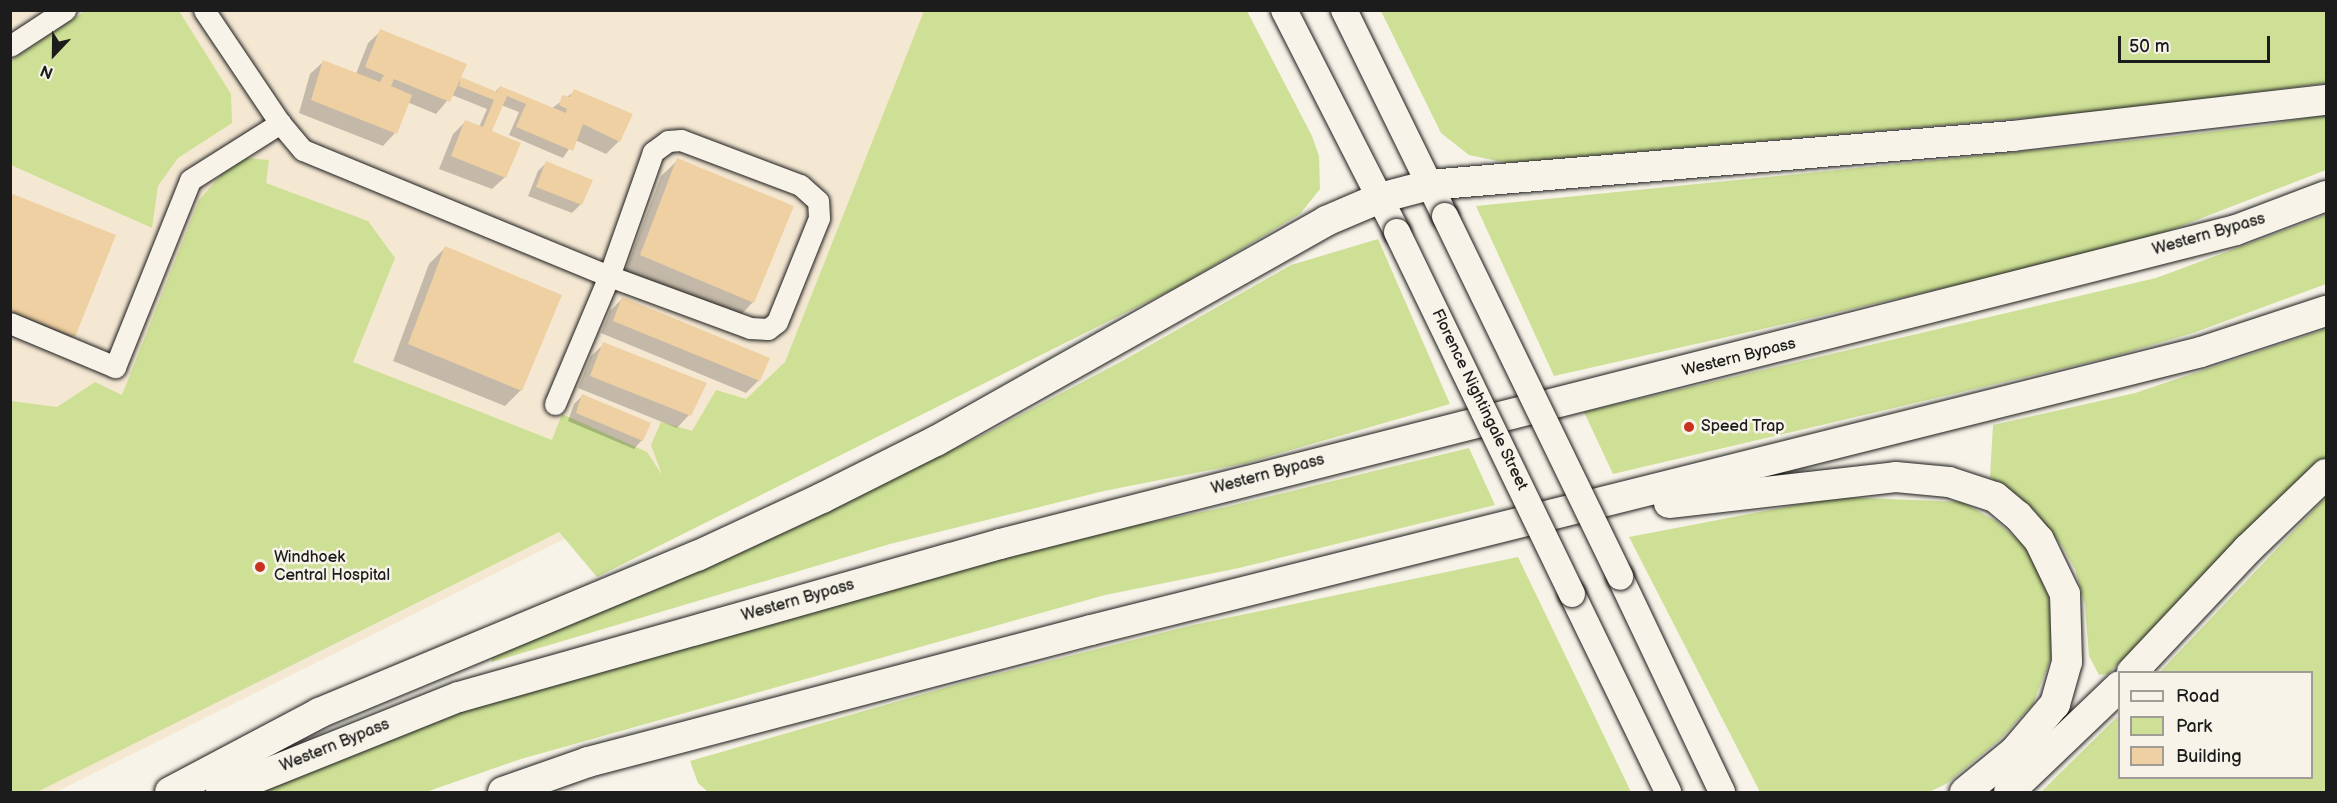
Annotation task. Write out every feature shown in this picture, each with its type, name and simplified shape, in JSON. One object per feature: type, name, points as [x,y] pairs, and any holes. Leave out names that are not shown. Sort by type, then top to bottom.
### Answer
[{"type":"highway","points":[[170,792],[319,713],[697,556],[822,498],[936,441],[1326,221],[1380,198],[1429,185],[2013,136],[2326,100]]},
{"type":"highway","name":"Western Bypass","points":[[220,792],[459,697],[1011,542],[2236,230],[2326,196]]},
{"type":"highway","points":[[503,792],[588,762],[873,687],[2201,352],[2326,311]]},
{"type":"highway","points":[[2133,671],[2248,549],[2326,474]]},
{"type":"highway","points":[[1557,515],[1896,477],[1949,482],[1995,497],[2039,540],[2065,594],[2067,662],[2055,704],[2015,751],[1965,792]]},
{"type":"highway","points":[[2009,792],[2118,688]]},
{"type":"main road","name":"Florence Nightingale Street","points":[[1284,10],[1398,232],[1668,792]]},
{"type":"main road","points":[[1344,10],[1722,792]]},
{"type":"street","points":[[10,46],[65,10]]},
{"type":"street","points":[[204,10],[280,123],[303,150],[609,276],[750,328],[768,329],[777,322],[819,218],[818,201],[800,185],[681,140],[668,141],[653,152],[609,276],[555,404]]},
{"type":"street","points":[[10,323],[115,367],[190,180],[280,123]]},
{"type":"shaded area","name":"Windhoek Central Hospital","points":[[10,11],[939,11],[963,341],[56,792],[11,792]]},
{"type":"green space","points":[[85,11],[179,11],[231,94],[232,123],[178,158],[158,186],[152,228],[11,165],[11,61]]},
{"type":"green space","points":[[924,11],[1247,11],[1312,136],[1319,156],[1320,189],[1300,214],[1179,286],[597,577],[559,532],[37,792],[11,792],[11,401],[57,407],[95,382],[122,395],[199,200],[227,168],[246,158],[269,160],[266,183],[368,221],[395,258],[353,362],[552,440],[562,414],[647,452],[662,475],[651,445],[661,422],[692,431],[716,390],[746,399],[785,362]]},
{"type":"green space","points":[[1381,11],[2326,11],[2326,83],[2117,110],[1507,163],[1469,155],[1441,133]]},
{"type":"green space","points":[[2326,114],[2326,170],[2155,236],[2019,271],[1554,376],[1476,206],[2158,138],[2268,125]]},
{"type":"green space","points":[[2326,215],[2326,284],[2193,333],[2111,357],[1613,474],[1584,412],[2156,278]]},
{"type":"green space","points":[[1378,239],[1450,404],[1246,463],[1104,491],[890,544],[492,662],[491,650],[822,511],[979,437],[1124,360],[1291,265]]},
{"type":"green space","points":[[2326,329],[2326,459],[2108,674],[2099,675],[2089,656],[2085,605],[2075,569],[2062,546],[2036,512],[1990,477],[1993,425],[2135,393]]},
{"type":"green space","points":[[1469,448],[1495,505],[1239,568],[1105,595],[521,759],[426,792],[254,792],[432,720],[1061,540],[1217,509]]},
{"type":"green space","points":[[1838,497],[1962,502],[1996,521],[2022,544],[2041,572],[2054,616],[2052,655],[2033,704],[1999,740],[1946,784],[1929,792],[1760,792],[1629,537]]},
{"type":"green space","points":[[2326,497],[2326,792],[2041,792],[2118,716],[2118,779],[2313,779],[2313,671],[2161,671]]},
{"type":"green space","points":[[1518,557],[1631,792],[708,792],[698,783],[690,761],[965,682],[1193,625]]},
{"type":"building","points":[[380,29],[467,64],[450,102],[394,79],[391,86],[412,95],[397,134],[311,100],[323,60],[380,82],[384,75],[365,67]]},
{"type":"building","points":[[461,77],[497,92],[500,86],[566,113],[567,109],[559,105],[562,95],[570,97],[574,89],[633,114],[620,142],[583,124],[573,151],[516,127],[526,104],[507,96],[492,131],[521,143],[506,178],[451,156],[465,120],[483,127],[494,100],[459,86]]},
{"type":"building","points":[[677,158],[794,206],[754,303],[640,255]]},
{"type":"building","points":[[546,161],[593,180],[582,205],[536,187]]},
{"type":"building","points":[[10,193],[116,235],[75,337],[10,311]]},
{"type":"building","points":[[445,246],[562,295],[522,391],[408,344]]},
{"type":"building","points":[[622,297],[770,358],[760,381],[613,321]]},
{"type":"building","points":[[603,342],[707,383],[691,416],[590,376]]},
{"type":"building","points":[[582,394],[651,423],[643,441],[576,413]]},
{"type":"place","name":"Speed Trap","points":[[1689,427]]},
{"type":"place","name":"Windhoek Central Hospital","points":[[260,567]]}]
